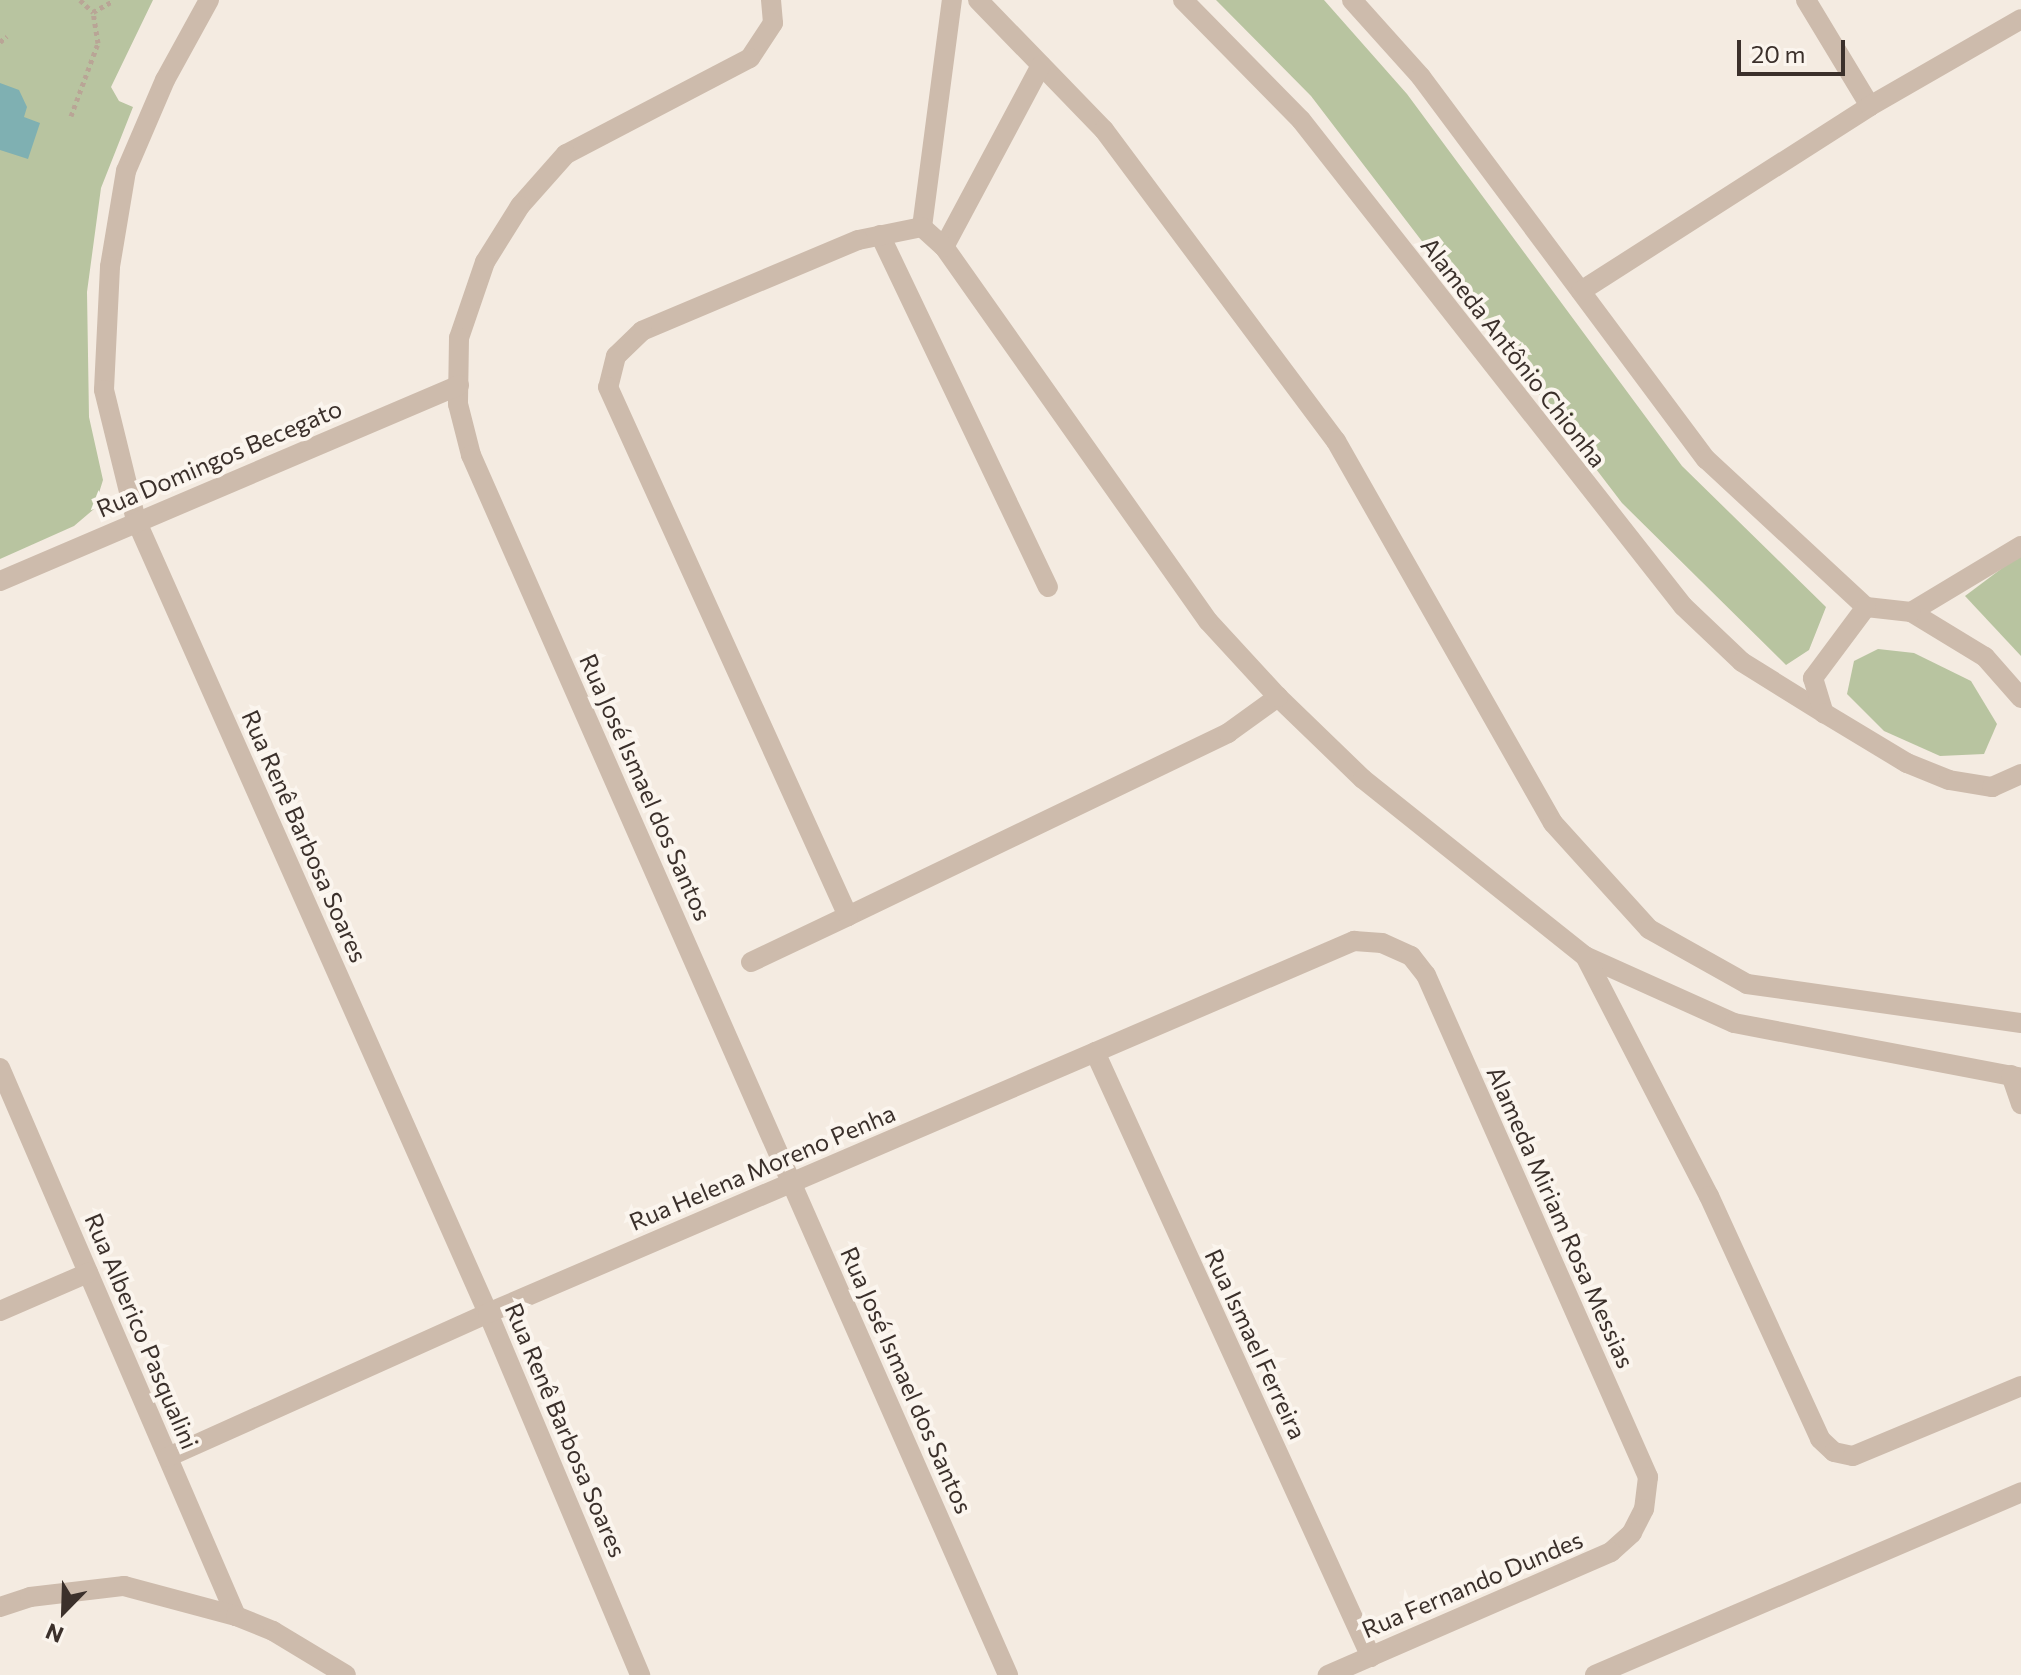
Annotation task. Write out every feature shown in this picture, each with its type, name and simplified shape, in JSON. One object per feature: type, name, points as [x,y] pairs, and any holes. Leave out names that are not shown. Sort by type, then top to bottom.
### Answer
[{"type":"street","name":"Rua Renê Barbosa Soares","points":[[209,0],[165,80],[126,171],[110,267],[104,390],[136,520],[488,1313],[640,1675]]},
{"type":"street","name":"Rua José Ismael dos Santos","points":[[771,0],[773,23],[750,58],[566,154],[520,206],[485,262],[459,338],[459,385],[471,455],[1008,1675]]},
{"type":"street","points":[[922,227],[952,0]]},
{"type":"street","points":[[978,0],[1104,130],[1336,441],[1553,823],[1649,929],[1747,984],[2021,1023]]},
{"type":"street","name":"Alameda Antônio Chionha","points":[[1183,0],[1301,120],[1683,606],[1742,662],[1895,756],[1949,780],[1992,787],[2021,774]]},
{"type":"street","points":[[1352,0],[1421,77],[1706,459],[1866,607],[1911,612],[1985,657],[2021,698]]},
{"type":"street","points":[[1806,0],[1870,106]]},
{"type":"street","points":[[1581,291],[1870,106],[2021,19]]},
{"type":"street","points":[[944,247],[1041,65]]},
{"type":"street","points":[[848,916],[608,387],[616,356],[642,331],[880,235],[922,227]]},
{"type":"street","points":[[922,227],[944,247],[1208,621],[1278,697],[1363,779],[1585,956],[1734,1023],[2016,1077],[2021,1104]]},
{"type":"street","points":[[880,235],[1048,587]]},
{"type":"street","name":"Rua Domingos Becegato","points":[[0,581],[136,520],[459,385]]},
{"type":"street","points":[[1911,612],[2021,546]]},
{"type":"street","points":[[1824,713],[1813,678],[1866,607]]},
{"type":"street","points":[[751,962],[1228,733],[1278,697]]},
{"type":"street","name":"Rua Helena Moreno Penha","points":[[168,1457],[488,1313],[1354,941],[1382,943]]},
{"type":"street","name":"Alameda Miriam Rosa Messias","points":[[1382,943],[1411,956],[1426,975],[1648,1477],[1644,1509],[1632,1533]]},
{"type":"street","points":[[1585,956],[1709,1196],[1820,1439],[1834,1452],[1853,1456],[2021,1386]]},
{"type":"street","name":"Rua Ismael Ferreira","points":[[1095,1052],[1371,1657]]},
{"type":"street","name":"Rua Alberico Pasqualini","points":[[0,1068],[236,1616]]},
{"type":"street","points":[[0,1311],[88,1273]]},
{"type":"street","points":[[1595,1675],[2021,1492]]},
{"type":"street","name":"Rua Fernando Dundes","points":[[1328,1675],[1611,1552],[1632,1533]]},
{"type":"street","points":[[0,1607],[30,1597],[124,1586],[236,1616],[273,1631],[346,1675]]},
{"type":"path","points":[[71,116],[98,43],[93,12],[80,0]]},
{"type":"path","points":[[93,12],[111,2]]},
{"type":"path","points":[[0,42],[7,36]]},
{"type":"green space","points":[[0,0],[153,0],[111,87],[119,101],[133,107],[101,188],[87,292],[89,417],[103,480],[94,509],[74,526],[0,559]]},
{"type":"green space","points":[[1216,0],[1324,0],[1407,94],[1682,466],[1826,607],[1809,650],[1786,665],[1622,503],[1311,96]]},
{"type":"green space","points":[[2021,554],[2021,656],[1965,596]]},
{"type":"green space","points":[[1878,649],[1914,653],[1971,681],[1997,724],[1984,754],[1940,756],[1884,731],[1847,694],[1854,661]]},
{"type":"water","points":[[0,83],[19,90],[27,107],[24,117],[40,123],[28,159],[0,150]]}]
